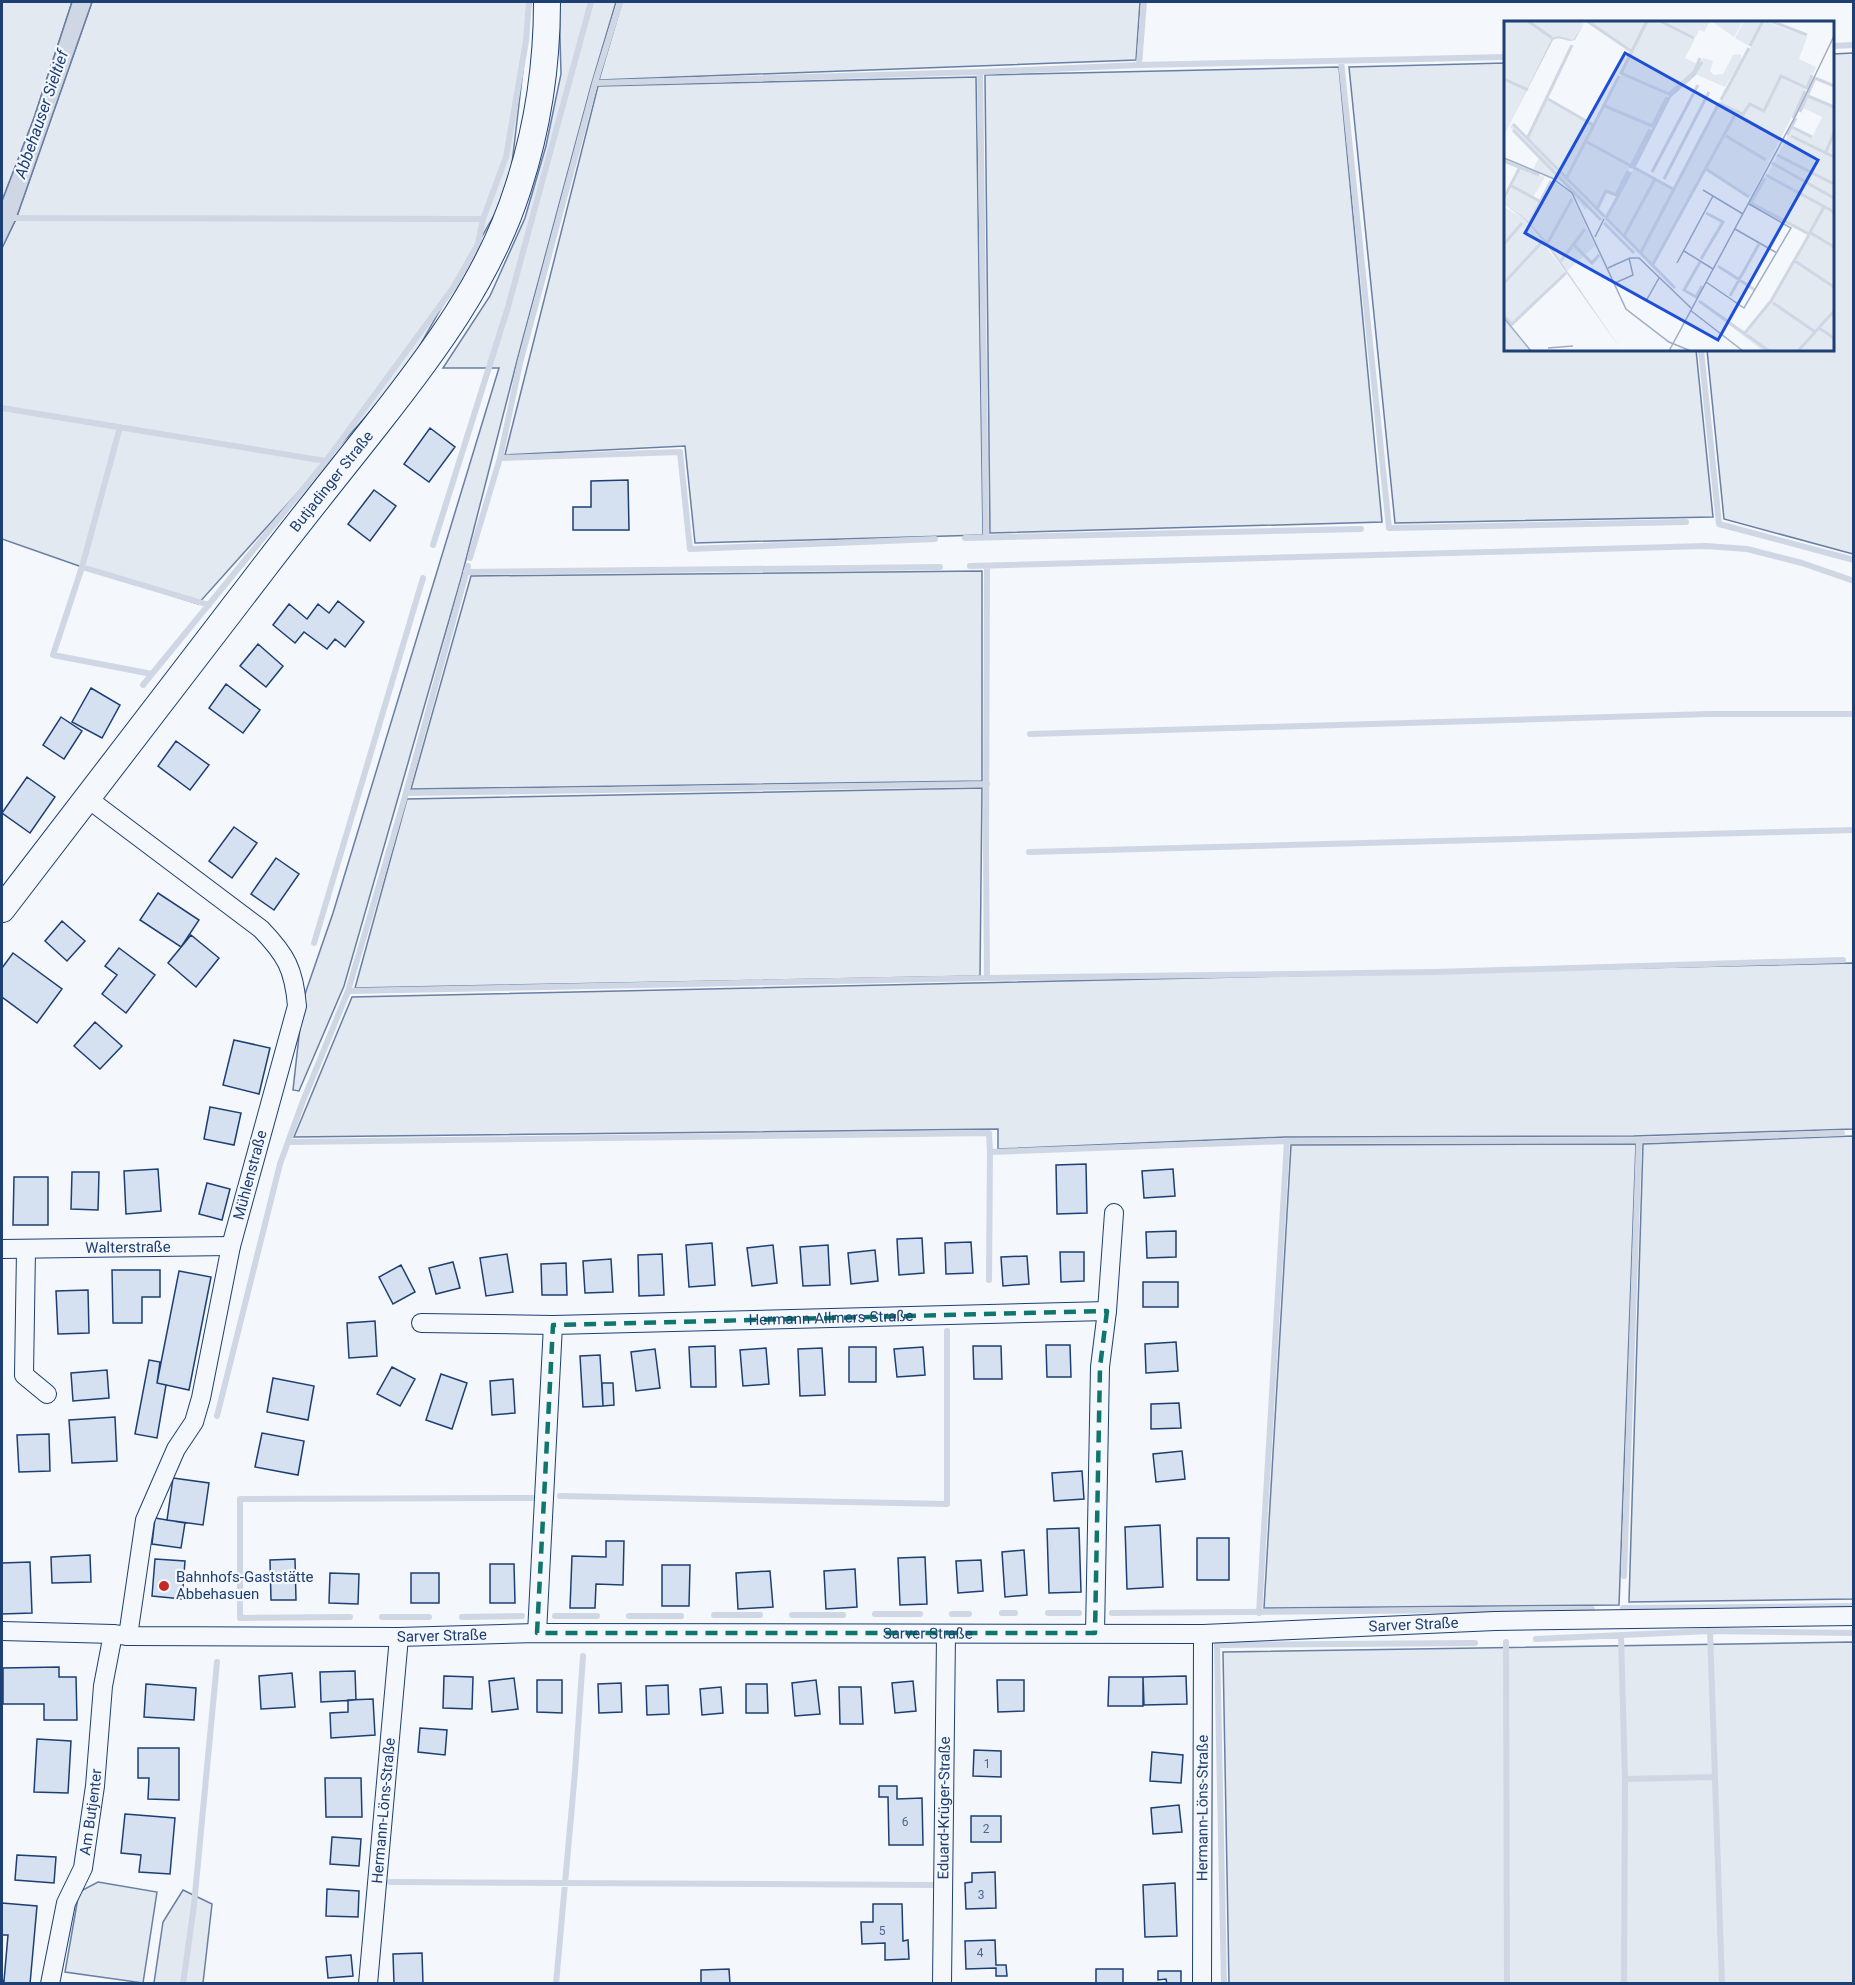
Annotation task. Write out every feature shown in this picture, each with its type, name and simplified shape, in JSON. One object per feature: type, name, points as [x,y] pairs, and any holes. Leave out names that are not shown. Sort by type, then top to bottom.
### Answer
[{"type":"main road","name":"Butjadinger Straße","points":[[2,909],[269,561],[424,364],[459,311],[482,271],[518,189],[540,103],[547,37],[547,2]]},
{"type":"street","name":"Mühlenstraße","points":[[87,798],[261,929],[279,948],[293,974],[297,1006],[231,1246],[201,1398],[194,1422],[176,1449],[145,1520],[120,1635]]},
{"type":"street","points":[[1095,1633],[1100,1367],[1107,1311],[1114,1213]]},
{"type":"street","name":"Walterstraße","points":[[2,1249],[231,1246]]},
{"type":"street","points":[[26,1250],[24,1375],[47,1394]]},
{"type":"street","name":"Hermann-Allmers-Straße","points":[[421,1323],[553,1325],[1107,1311]]},
{"type":"street","points":[[537,1633],[553,1325]]},
{"type":"street","name":"Sarver Straße","points":[[2,1631],[120,1635],[399,1637],[537,1633],[1203,1634],[1495,1621],[1854,1616]]},
{"type":"street","name":"Eduard-Krüger-Straße","points":[[942,1983],[946,1634]]},
{"type":"street","name":"Hermann-Löns-Straße","points":[[1202,1983],[1203,1634]]},
{"type":"street","name":"Am Butjenter","points":[[50,1983],[66,1903],[83,1868],[95,1786],[103,1686],[120,1635]]},
{"type":"street","name":"Hermann-Löns-Straße","points":[[368,1983],[399,1637]]},
{"type":"highlighted area","points":[[1107,1311],[1100,1367],[1095,1633],[537,1633],[553,1325]]},
{"type":"shaded area","points":[[2,2],[72,2],[34,118],[2,201]]},
{"type":"shaded area","points":[[92,2],[531,2],[509,189],[403,375],[198,604],[2,539],[2,248],[16,219]]},
{"type":"shaded area","points":[[559,2],[616,2],[518,357],[462,575],[344,986],[299,1091],[293,1090],[303,1000],[333,913],[499,368],[443,368],[490,296],[525,218],[546,146],[561,74]]},
{"type":"shaded area","points":[[622,2],[1140,2],[1136,60],[599,80]]},
{"type":"shaded area","points":[[1854,53],[1853,554],[1724,519],[1707,351],[1834,351],[1834,54]]},
{"type":"shaded area","points":[[1504,63],[1504,351],[1696,351],[1713,517],[1395,523],[1349,67]]},
{"type":"shaded area","points":[[1339,67],[1382,522],[990,533],[985,75]]},
{"type":"shaded area","points":[[976,77],[983,535],[695,543],[685,446],[505,455],[598,86]]},
{"type":"shaded area","points":[[982,571],[982,781],[411,789],[471,576]]},
{"type":"shaded area","points":[[982,788],[980,976],[355,988],[407,799]]},
{"type":"shaded area","points":[[1853,963],[1853,1129],[1634,1136],[1285,1137],[998,1149],[998,1129],[294,1137],[352,997]]},
{"type":"shaded area","points":[[1853,1136],[1853,1599],[1629,1602],[1643,1144]]},
{"type":"shaded area","points":[[1636,1144],[1619,1605],[1264,1608],[1291,1145]]},
{"type":"shaded area","points":[[1853,1642],[1853,1983],[1229,1983],[1223,1652]]},
{"type":"shaded area","points":[[98,1882],[157,1892],[143,1983],[65,1972],[79,1892]]},
{"type":"shaded area","points":[[183,1890],[212,1904],[203,1983],[154,1983],[163,1922]]},
{"type":"water","name":"Abbehauser Sieltief","points":[[72,2],[92,2],[16,219],[2,248],[2,201],[34,118]]},
{"type":"building","points":[[430,428],[455,447],[429,482],[404,464]]},
{"type":"building","points":[[628,480],[629,530],[573,530],[573,507],[591,507],[591,481]]},
{"type":"building","points":[[374,490],[396,506],[370,541],[348,524]]},
{"type":"building","points":[[338,601],[364,622],[345,647],[335,639],[327,649],[304,632],[295,643],[273,625],[289,604],[307,619],[318,604],[329,613]]},
{"type":"building","points":[[258,644],[283,666],[266,687],[240,666]]},
{"type":"building","points":[[226,684],[260,710],[243,733],[209,708]]},
{"type":"building","points":[[91,688],[120,705],[102,738],[72,722]]},
{"type":"building","points":[[61,717],[82,731],[64,759],[43,745]]},
{"type":"building","points":[[176,741],[209,765],[190,790],[158,766]]},
{"type":"building","points":[[27,777],[55,797],[30,833],[2,813]]},
{"type":"building","points":[[234,827],[257,843],[232,878],[209,861]]},
{"type":"building","points":[[276,858],[299,874],[274,910],[251,894]]},
{"type":"building","points":[[158,893],[199,920],[181,947],[140,920]]},
{"type":"building","points":[[62,921],[85,941],[67,961],[45,941]]},
{"type":"building","points":[[191,935],[219,958],[196,987],[168,963]]},
{"type":"building","points":[[119,948],[155,975],[126,1013],[102,994],[117,975],[105,966]]},
{"type":"building","points":[[13,953],[62,989],[37,1023],[2,997],[2,968]]},
{"type":"building","points":[[95,1022],[122,1046],[100,1069],[74,1046]]},
{"type":"building","points":[[234,1040],[270,1048],[259,1094],[223,1085]]},
{"type":"building","points":[[210,1107],[241,1113],[234,1145],[204,1139]]},
{"type":"building","points":[[1086,1164],[1087,1213],[1057,1214],[1056,1165]]},
{"type":"building","points":[[158,1169],[161,1211],[126,1214],[124,1171]]},
{"type":"building","points":[[1173,1169],[1175,1196],[1144,1198],[1142,1171]]},
{"type":"building","points":[[72,1172],[99,1172],[98,1210],[71,1209]]},
{"type":"building","points":[[14,1177],[48,1177],[48,1225],[13,1225]]},
{"type":"building","points":[[207,1183],[230,1189],[222,1220],[199,1214]]},
{"type":"building","points":[[1176,1231],[1176,1257],[1147,1258],[1146,1232]]},
{"type":"building","points":[[922,1238],[924,1273],[899,1275],[897,1239]]},
{"type":"building","points":[[971,1242],[973,1273],[946,1274],[945,1243]]},
{"type":"building","points":[[712,1243],[715,1285],[689,1287],[686,1245]]},
{"type":"building","points":[[773,1245],[777,1283],[752,1286],[747,1248]]},
{"type":"building","points":[[828,1245],[830,1285],[803,1286],[800,1247]]},
{"type":"building","points":[[875,1250],[878,1281],[851,1284],[848,1253]]},
{"type":"building","points":[[1060,1252],[1084,1252],[1084,1281],[1061,1282]]},
{"type":"building","points":[[507,1254],[513,1292],[486,1296],[480,1258]]},
{"type":"building","points":[[662,1254],[664,1295],[639,1296],[638,1255]]},
{"type":"building","points":[[1027,1256],[1029,1284],[1003,1286],[1001,1257]]},
{"type":"building","points":[[611,1259],[613,1292],[585,1293],[583,1261]]},
{"type":"building","points":[[453,1262],[460,1288],[436,1294],[429,1268]]},
{"type":"building","points":[[566,1263],[567,1295],[542,1295],[541,1264]]},
{"type":"building","points":[[401,1265],[415,1292],[393,1304],[379,1277]]},
{"type":"building","points":[[112,1270],[160,1270],[160,1297],[142,1297],[142,1323],[113,1323]]},
{"type":"building","points":[[179,1271],[211,1277],[189,1390],[157,1383]]},
{"type":"building","points":[[1143,1282],[1178,1282],[1178,1307],[1143,1307]]},
{"type":"building","points":[[88,1290],[89,1333],[58,1334],[56,1291]]},
{"type":"building","points":[[375,1321],[377,1356],[349,1358],[347,1323]]},
{"type":"building","points":[[1176,1342],[1178,1371],[1146,1373],[1145,1344]]},
{"type":"building","points":[[1046,1345],[1070,1345],[1071,1377],[1047,1377]]},
{"type":"building","points":[[715,1346],[716,1387],[691,1387],[689,1347]]},
{"type":"building","points":[[973,1346],[1001,1346],[1002,1379],[974,1379]]},
{"type":"building","points":[[849,1347],[876,1347],[876,1382],[849,1382]]},
{"type":"building","points":[[923,1347],[925,1375],[897,1377],[894,1349]]},
{"type":"building","points":[[766,1348],[769,1384],[743,1386],[740,1350]]},
{"type":"building","points":[[822,1348],[825,1395],[800,1396],[798,1349]]},
{"type":"building","points":[[655,1349],[660,1388],[636,1391],[631,1352]]},
{"type":"building","points":[[600,1355],[603,1406],[583,1407],[580,1356]]},
{"type":"building","points":[[149,1360],[160,1362],[157,1383],[166,1385],[157,1438],[135,1434]]},
{"type":"building","points":[[392,1367],[415,1379],[400,1406],[377,1394]]},
{"type":"building","points":[[107,1370],[109,1398],[73,1401],[71,1373]]},
{"type":"building","points":[[441,1374],[467,1383],[452,1429],[426,1420]]},
{"type":"building","points":[[273,1378],[314,1386],[308,1420],[267,1412]]},
{"type":"building","points":[[513,1379],[515,1413],[492,1415],[490,1381]]},
{"type":"building","points":[[602,1383],[613,1383],[614,1405],[603,1406]]},
{"type":"building","points":[[1179,1403],[1181,1428],[1151,1429],[1151,1404]]},
{"type":"building","points":[[115,1417],[117,1461],[72,1463],[69,1420]]},
{"type":"building","points":[[262,1433],[304,1441],[298,1475],[255,1467]]},
{"type":"building","points":[[49,1434],[50,1471],[19,1472],[17,1435]]},
{"type":"building","points":[[1182,1451],[1185,1479],[1156,1482],[1153,1454]]},
{"type":"building","points":[[1082,1471],[1084,1499],[1054,1501],[1052,1473]]},
{"type":"building","points":[[173,1478],[209,1483],[203,1525],[167,1520]]},
{"type":"building","points":[[155,1518],[185,1523],[181,1548],[152,1544]]},
{"type":"building","points":[[1160,1525],[1163,1587],[1127,1589],[1125,1527]]},
{"type":"building","points":[[1079,1528],[1081,1592],[1049,1593],[1047,1529]]},
{"type":"building","points":[[1197,1538],[1229,1538],[1229,1580],[1197,1580]]},
{"type":"building","points":[[606,1541],[624,1541],[623,1585],[596,1584],[595,1608],[570,1608],[572,1556],[606,1557]]},
{"type":"building","points":[[1024,1550],[1027,1595],[1005,1597],[1002,1552]]},
{"type":"building","points":[[90,1555],[91,1582],[52,1583],[51,1557]]},
{"type":"building","points":[[925,1557],[927,1604],[900,1605],[898,1558]]},
{"type":"building","points":[[155,1559],[185,1561],[182,1599],[152,1596]]},
{"type":"building","points":[[295,1559],[296,1600],[271,1600],[270,1560]]},
{"type":"building","points":[[981,1560],[983,1591],[958,1593],[956,1561]]},
{"type":"building","points":[[30,1562],[32,1613],[2,1614],[2,1563]]},
{"type":"building","points":[[490,1564],[514,1564],[515,1603],[490,1603]]},
{"type":"building","points":[[662,1565],[690,1565],[689,1606],[662,1606]]},
{"type":"building","points":[[855,1569],[857,1607],[826,1609],[824,1571]]},
{"type":"building","points":[[770,1571],[773,1607],[738,1609],[736,1573]]},
{"type":"building","points":[[330,1573],[359,1574],[358,1604],[329,1603]]},
{"type":"building","points":[[411,1573],[439,1573],[439,1603],[411,1603]]},
{"type":"building","points":[[59,1667],[59,1677],[76,1677],[77,1720],[44,1720],[44,1704],[3,1704],[3,1668]]},
{"type":"building","points":[[355,1671],[356,1700],[321,1702],[320,1672]]},
{"type":"building","points":[[292,1673],[295,1707],[261,1709],[259,1676]]},
{"type":"building","points":[[444,1676],[473,1677],[472,1709],[443,1708]]},
{"type":"building","points":[[1186,1676],[1187,1704],[1144,1705],[1143,1677]]},
{"type":"building","points":[[1109,1677],[1143,1677],[1143,1706],[1108,1706]]},
{"type":"building","points":[[514,1678],[518,1709],[492,1712],[489,1681]]},
{"type":"building","points":[[537,1680],[562,1680],[562,1713],[537,1712]]},
{"type":"building","points":[[816,1680],[820,1714],[795,1716],[792,1683]]},
{"type":"building","points":[[997,1680],[1024,1680],[1024,1711],[998,1712]]},
{"type":"building","points":[[913,1681],[916,1711],[895,1713],[892,1683]]},
{"type":"building","points":[[621,1683],[622,1712],[599,1713],[598,1684]]},
{"type":"building","points":[[146,1684],[196,1688],[194,1720],[144,1717]]},
{"type":"building","points":[[746,1684],[767,1684],[768,1713],[746,1713]]},
{"type":"building","points":[[668,1685],[669,1714],[647,1715],[646,1686]]},
{"type":"building","points":[[721,1687],[723,1713],[702,1715],[700,1689]]},
{"type":"building","points":[[839,1687],[861,1687],[863,1724],[840,1724]]},
{"type":"building","points":[[373,1699],[375,1735],[331,1738],[330,1713],[348,1712],[348,1700]]},
{"type":"building","points":[[420,1728],[447,1730],[445,1755],[418,1752]]},
{"type":"building","points":[[37,1739],[71,1741],[68,1793],[34,1792]]},
{"type":"building","points":[[138,1748],[179,1748],[179,1800],[148,1799],[149,1778],[138,1778]]},
{"type":"building","points":[[974,1750],[1001,1751],[1001,1777],[973,1776]]},
{"type":"building","points":[[1152,1752],[1183,1755],[1181,1783],[1150,1781]]},
{"type":"building","points":[[325,1778],[361,1778],[362,1817],[326,1817]]},
{"type":"building","points":[[879,1786],[897,1786],[897,1799],[922,1798],[923,1845],[889,1845],[888,1797],[879,1797]]},
{"type":"building","points":[[1179,1805],[1182,1832],[1153,1834],[1151,1808]]},
{"type":"building","points":[[125,1814],[175,1818],[170,1874],[139,1872],[141,1855],[121,1853]]},
{"type":"building","points":[[971,1816],[1001,1816],[1001,1842],[971,1842]]},
{"type":"building","points":[[332,1837],[361,1839],[359,1866],[330,1864]]},
{"type":"building","points":[[17,1855],[56,1857],[54,1883],[15,1880]]},
{"type":"building","points":[[995,1872],[996,1908],[966,1909],[965,1883],[972,1882],[972,1873]]},
{"type":"building","points":[[1175,1883],[1177,1936],[1145,1937],[1143,1885]]},
{"type":"building","points":[[327,1889],[359,1891],[358,1917],[326,1916]]},
{"type":"building","points":[[2,1903],[37,1906],[30,1984],[2,1984],[8,1935],[2,1935]]},
{"type":"building","points":[[873,1904],[902,1904],[903,1941],[908,1940],[909,1959],[885,1960],[885,1943],[862,1944],[861,1922],[873,1922]]},
{"type":"building","points":[[995,1940],[996,1965],[1006,1965],[1007,1976],[996,1976],[996,1968],[966,1969],[965,1941]]},
{"type":"building","points":[[422,1953],[423,1984],[394,1984],[393,1954]]},
{"type":"building","points":[[351,1955],[353,1976],[328,1978],[326,1957]]},
{"type":"building","points":[[729,1969],[730,1984],[701,1984],[701,1970]]},
{"type":"building","points":[[1096,1969],[1123,1969],[1123,1984],[1096,1984]]},
{"type":"building","points":[[1158,1971],[1181,1971],[1181,1984],[1167,1984],[1166,1979],[1158,1980]]},
{"type":"waterway","points":[[143,685],[326,461],[453,288],[478,244],[483,219],[506,157],[526,41],[529,2]]},
{"type":"waterway","points":[[433,545],[508,307],[591,2]]},
{"type":"waterway","points":[[470,558],[500,458],[520,363],[595,83],[620,2]]},
{"type":"waterway","points":[[1139,65],[1144,2]]},
{"type":"waterway","points":[[1834,46],[1854,45]]},
{"type":"waterway","points":[[595,83],[1139,65],[1504,57]]},
{"type":"waterway","points":[[1341,61],[1389,528],[1686,522]]},
{"type":"waterway","points":[[980,72],[986,537]]},
{"type":"waterway","points":[[9,218],[483,219]]},
{"type":"waterway","points":[[1701,351],[1719,524],[1854,560]]},
{"type":"waterway","points":[[2,408],[326,461]]},
{"type":"waterway","points":[[120,427],[82,567],[53,655],[152,674]]},
{"type":"waterway","points":[[500,458],[680,452],[690,549],[935,539]]},
{"type":"waterway","points":[[965,538],[1361,529]]},
{"type":"waterway","points":[[970,566],[1706,546],[1747,549],[1802,563],[1854,581]]},
{"type":"waterway","points":[[217,1416],[280,1164],[348,991],[406,793],[468,566]]},
{"type":"waterway","points":[[987,566],[987,978]]},
{"type":"waterway","points":[[82,567],[209,605]]},
{"type":"waterway","points":[[466,572],[940,567]]},
{"type":"waterway","points":[[314,943],[423,578]]},
{"type":"waterway","points":[[1030,734],[1709,714],[1854,714]]},
{"type":"waterway","points":[[406,793],[987,784]]},
{"type":"waterway","points":[[1029,852],[1854,830]]},
{"type":"waterway","points":[[348,991],[987,978],[1435,972],[1843,960]]},
{"type":"waterway","points":[[288,1142],[989,1133],[990,1152],[1287,1141],[1639,1140],[1842,1133]]},
{"type":"waterway","points":[[1624,1576],[1639,1140]]},
{"type":"waterway","points":[[1259,1613],[1287,1141]]},
{"type":"waterway","points":[[989,1280],[990,1152]]},
{"type":"waterway","points":[[560,1496],[947,1504],[947,1331]]},
{"type":"waterway","points":[[350,1617],[240,1618],[240,1499],[533,1498]]},
{"type":"waterway","points":[[1623,1608],[1854,1606]]},
{"type":"waterway","points":[[1112,1613],[1592,1609]]},
{"type":"waterway","points":[[1002,1613],[1015,1613]]},
{"type":"waterway","points":[[1048,1613],[1079,1613]]},
{"type":"waterway","points":[[875,1614],[920,1614]]},
{"type":"waterway","points":[[952,1614],[969,1614]]},
{"type":"waterway","points":[[714,1615],[760,1615]]},
{"type":"waterway","points":[[792,1615],[843,1615]]},
{"type":"waterway","points":[[462,1617],[522,1616]]},
{"type":"waterway","points":[[555,1616],[597,1616]]},
{"type":"waterway","points":[[629,1616],[681,1616]]},
{"type":"waterway","points":[[382,1617],[429,1617]]},
{"type":"waterway","points":[[1710,1631],[1722,1984]]},
{"type":"waterway","points":[[1536,1639],[1710,1631],[1854,1633]]},
{"type":"waterway","points":[[1621,1635],[1625,1779],[1624,1984]]},
{"type":"waterway","points":[[1506,1642],[1507,1984]]},
{"type":"waterway","points":[[1224,1984],[1217,1645],[1475,1643]]},
{"type":"waterway","points":[[556,1984],[583,1656]]},
{"type":"waterway","points":[[183,1984],[194,1905],[217,1662]]},
{"type":"waterway","points":[[1625,1779],[1715,1777]]},
{"type":"waterway","points":[[390,1882],[934,1885]]},
{"type":"place","name":"Bahnhofs-Gaststätte Abbehasuen","points":[[164,1586]]}]
